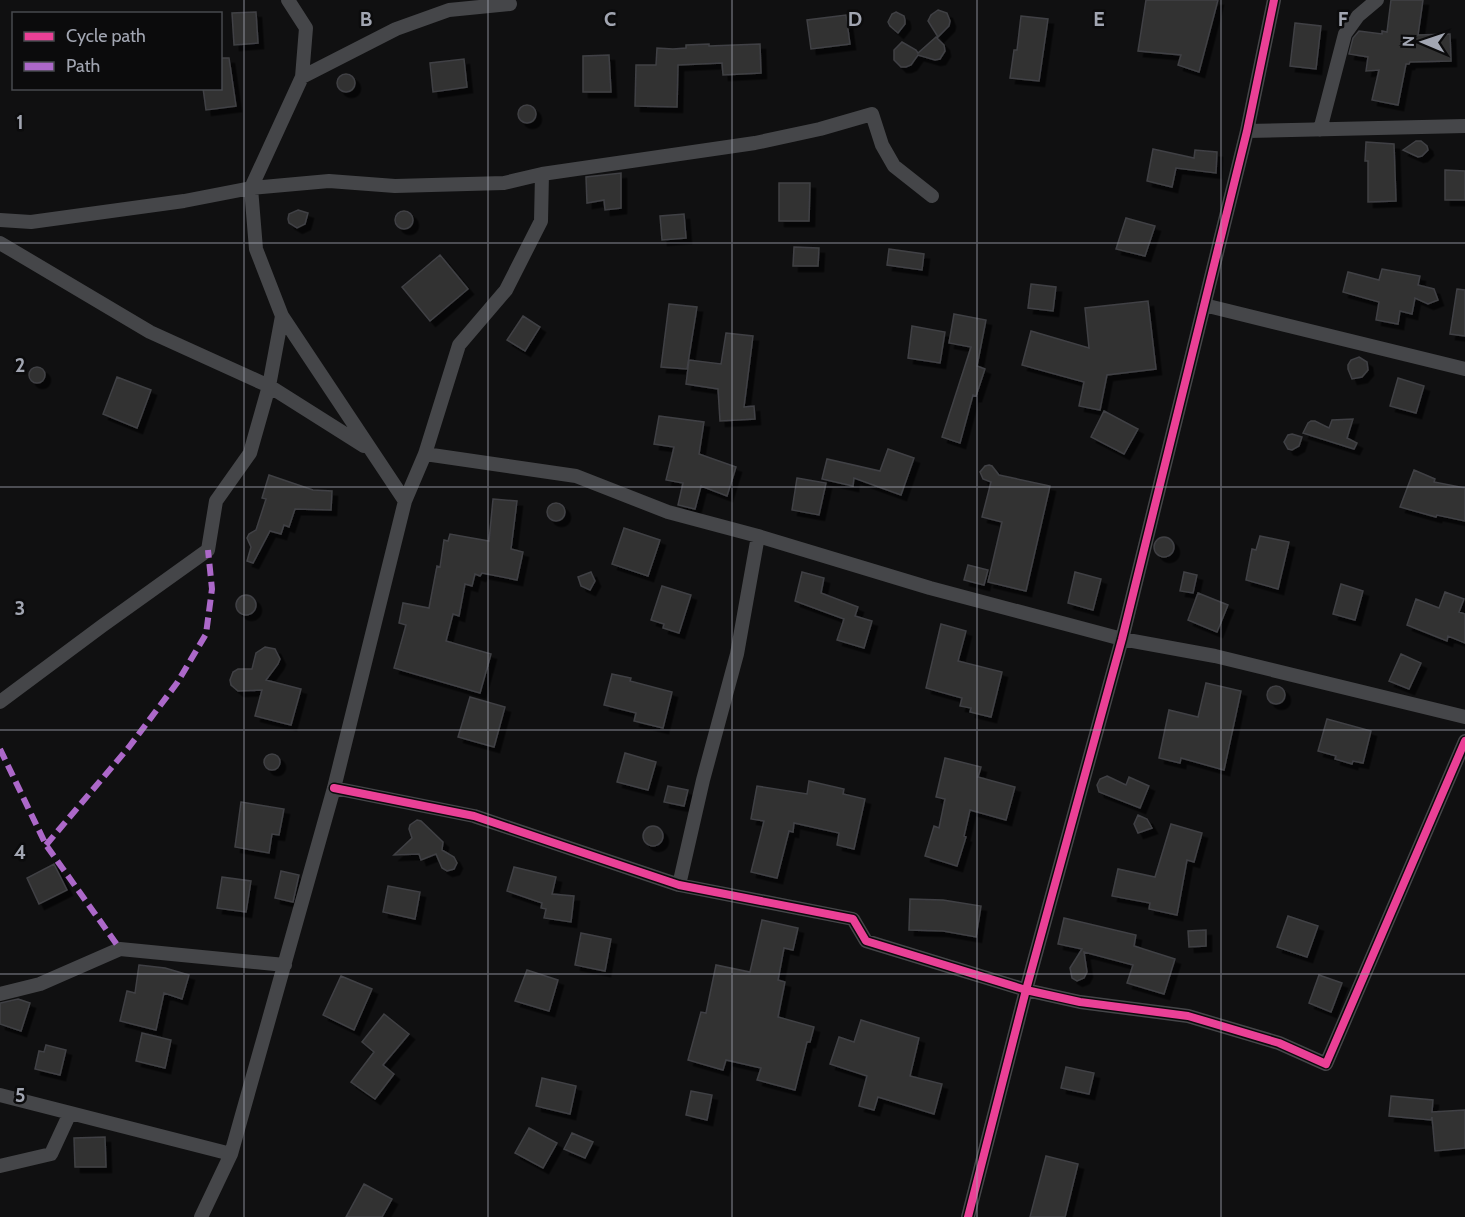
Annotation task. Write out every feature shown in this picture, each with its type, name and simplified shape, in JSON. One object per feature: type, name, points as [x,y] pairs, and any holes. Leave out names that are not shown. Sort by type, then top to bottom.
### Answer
[{"type":"street","points":[[288,0],[306,28],[302,77],[251,188],[256,249],[282,316],[405,501]]},
{"type":"street","points":[[968,1217],[1026,990],[1122,639],[1247,131],[1274,0]]},
{"type":"street","points":[[1320,130],[1346,34],[1358,16],[1377,0]]},
{"type":"street","points":[[302,77],[396,29],[450,10],[510,4]]},
{"type":"street","points":[[0,220],[31,222],[184,201],[251,188],[329,181],[395,186],[504,183],[542,174],[755,143],[820,129],[872,114],[882,145],[894,166],[932,196]]},
{"type":"street","points":[[1247,131],[1465,126]]},
{"type":"street","points":[[201,1217],[231,1154],[334,788],[405,501],[424,454],[459,345],[506,290],[541,221],[542,174]]},
{"type":"street","points":[[0,243],[150,332],[269,386],[369,449]]},
{"type":"street","points":[[1204,305],[1465,369]]},
{"type":"street","points":[[0,702],[208,550],[216,501],[250,453],[269,386],[282,316]]},
{"type":"street","points":[[424,454],[576,476],[668,512],[758,536],[930,588],[1122,639],[1215,657],[1465,717]]},
{"type":"street","points":[[679,885],[703,780],[737,654],[758,536]]},
{"type":"street","points":[[334,788],[474,816],[679,885],[854,919],[866,940],[1026,990],[1080,1002],[1188,1016],[1279,1043],[1326,1064],[1465,741]]},
{"type":"street","points":[[0,994],[39,984],[120,950],[285,964]]},
{"type":"street","points":[[0,1095],[231,1154]]},
{"type":"street","points":[[0,1166],[51,1154],[70,1113]]},
{"type":"building","points":[[1146,0],[1218,0],[1199,72],[1178,65],[1181,55],[1138,51]]},
{"type":"building","points":[[1391,0],[1423,0],[1418,35],[1450,34],[1451,61],[1406,64],[1398,105],[1372,100],[1379,70],[1366,71],[1368,57],[1349,54],[1353,38],[1359,31],[1382,34],[1382,31],[1387,32]]},
{"type":"building","points":[[938,10],[947,13],[950,21],[949,26],[938,37],[928,21],[931,15]]},
{"type":"building","points":[[256,12],[258,43],[234,45],[232,13]]},
{"type":"building","points":[[896,12],[904,16],[905,20],[905,24],[898,33],[888,22],[892,14]]},
{"type":"building","points":[[846,15],[850,44],[811,49],[807,20]]},
{"type":"building","points":[[1021,16],[1048,19],[1039,81],[1010,78],[1014,50],[1017,50]]},
{"type":"building","points":[[1295,23],[1321,26],[1316,69],[1290,66]]},
{"type":"building","points":[[936,37],[944,45],[945,51],[940,59],[935,60],[918,55],[911,65],[906,67],[901,67],[894,60],[894,50],[902,42],[918,53]]},
{"type":"building","points":[[709,44],[709,46],[760,44],[761,73],[723,75],[722,63],[678,65],[677,107],[635,106],[636,65],[656,65],[657,48],[686,48],[686,45]]},
{"type":"building","points":[[609,55],[611,92],[583,92],[583,56]]},
{"type":"building","points":[[222,58],[229,58],[236,106],[206,110],[203,90],[222,90]]},
{"type":"building","points":[[464,59],[467,87],[433,92],[430,63]]},
{"type":"building","points":[[346,74],[354,79],[355,83],[350,91],[346,92],[338,87],[337,83],[342,75]]},
{"type":"building","points":[[523,105],[531,105],[536,110],[534,121],[523,123],[518,118],[518,110]]},
{"type":"building","points":[[1416,141],[1421,141],[1427,146],[1428,150],[1422,156],[1418,157],[1403,150]]},
{"type":"building","points":[[1366,142],[1394,144],[1396,201],[1368,202]]},
{"type":"building","points":[[1153,149],[1194,158],[1195,150],[1217,152],[1216,173],[1176,168],[1172,187],[1147,181]]},
{"type":"building","points":[[1445,170],[1465,171],[1465,200],[1445,200]]},
{"type":"building","points":[[621,173],[621,208],[605,210],[604,200],[587,203],[586,177]]},
{"type":"building","points":[[779,183],[810,183],[809,221],[779,221]]},
{"type":"building","points":[[298,210],[308,213],[305,224],[297,228],[289,223],[288,219],[289,214]]},
{"type":"building","points":[[400,211],[408,211],[413,216],[411,227],[400,229],[395,224],[395,216]]},
{"type":"building","points":[[684,214],[686,238],[662,240],[660,216]]},
{"type":"building","points":[[1126,218],[1155,226],[1145,256],[1116,249]]},
{"type":"building","points":[[794,247],[819,248],[818,266],[793,266]]},
{"type":"building","points":[[889,249],[924,254],[922,270],[887,265]]},
{"type":"building","points":[[440,255],[468,289],[430,321],[402,287]]},
{"type":"building","points":[[1382,269],[1420,276],[1418,285],[1434,289],[1438,300],[1428,304],[1415,298],[1412,314],[1400,311],[1398,324],[1376,320],[1379,302],[1343,292],[1348,272],[1379,280]]},
{"type":"building","points":[[1031,284],[1056,287],[1053,311],[1028,308]]},
{"type":"building","points":[[1457,289],[1465,290],[1465,336],[1450,334]]},
{"type":"building","points":[[1148,301],[1156,369],[1107,375],[1100,410],[1079,406],[1084,382],[1022,365],[1031,331],[1089,348],[1085,308]]},
{"type":"building","points":[[669,304],[697,307],[687,369],[661,367]]},
{"type":"building","points":[[954,314],[986,320],[977,366],[985,369],[976,396],[973,395],[960,443],[942,437],[971,347],[949,343]]},
{"type":"building","points":[[523,316],[540,327],[525,351],[507,340]]},
{"type":"building","points":[[912,326],[945,332],[940,363],[908,358]]},
{"type":"building","points":[[726,333],[753,336],[744,407],[754,406],[755,419],[720,421],[718,389],[686,384],[689,360],[721,364]]},
{"type":"building","points":[[1359,357],[1367,362],[1368,370],[1362,377],[1352,379],[1348,365],[1351,360]]},
{"type":"building","points":[[37,367],[45,375],[37,383],[29,375]]},
{"type":"building","points":[[117,377],[151,390],[137,428],[103,414]]},
{"type":"building","points":[[1398,378],[1424,386],[1416,413],[1390,406]]},
{"type":"building","points":[[1104,411],[1138,429],[1124,454],[1091,437]]},
{"type":"building","points":[[659,416],[704,422],[699,454],[736,467],[727,496],[701,486],[695,509],[678,505],[683,483],[666,480],[674,447],[654,444]]},
{"type":"building","points":[[1353,419],[1347,438],[1357,443],[1354,449],[1303,433],[1311,421],[1329,428],[1332,420]]},
{"type":"building","points":[[1288,435],[1302,437],[1299,446],[1292,450],[1288,449],[1284,442]]},
{"type":"building","points":[[888,449],[914,458],[901,495],[854,478],[853,486],[822,479],[827,459],[880,471]]},
{"type":"building","points":[[989,465],[999,475],[1050,486],[1026,591],[988,582],[1002,522],[982,517],[991,482],[983,479],[980,472]]},
{"type":"building","points":[[1414,470],[1435,479],[1434,482],[1465,488],[1465,521],[1437,515],[1436,517],[1400,507]]},
{"type":"building","points":[[269,475],[313,490],[332,491],[331,510],[295,509],[289,527],[284,525],[281,534],[270,531],[253,563],[247,561],[251,547],[247,538],[256,530],[266,499],[262,498]]},
{"type":"building","points":[[797,478],[826,483],[819,515],[792,510]]},
{"type":"building","points":[[493,499],[517,501],[511,549],[523,552],[517,580],[482,573],[480,576],[475,574],[472,586],[465,584],[459,616],[453,614],[446,641],[491,654],[480,693],[394,668],[406,625],[399,623],[403,603],[429,608],[437,566],[440,567],[444,540],[448,541],[450,534],[489,541]]},
{"type":"building","points":[[556,503],[562,506],[565,512],[562,518],[556,521],[550,518],[547,512],[550,506]]},
{"type":"building","points":[[624,528],[660,540],[648,576],[612,564]]},
{"type":"building","points":[[1260,536],[1289,542],[1278,589],[1246,580],[1252,549],[1256,550]]},
{"type":"building","points":[[1164,537],[1171,540],[1174,547],[1171,554],[1164,557],[1157,554],[1154,547],[1157,540]]},
{"type":"building","points":[[968,565],[988,570],[984,585],[964,580]]},
{"type":"building","points":[[591,572],[595,581],[590,590],[581,586],[578,577]]},
{"type":"building","points":[[802,572],[824,578],[821,593],[858,607],[855,616],[872,621],[864,648],[837,640],[844,619],[795,601]]},
{"type":"building","points":[[1075,572],[1101,579],[1093,610],[1068,603]]},
{"type":"building","points":[[1184,572],[1197,575],[1193,593],[1180,591]]},
{"type":"building","points":[[1341,584],[1363,591],[1355,620],[1333,614]]},
{"type":"building","points":[[662,586],[691,595],[679,633],[663,628],[664,624],[651,620]]},
{"type":"building","points":[[1445,592],[1464,599],[1459,612],[1465,614],[1465,643],[1448,636],[1447,641],[1407,625],[1416,599],[1439,608]]},
{"type":"building","points":[[1198,593],[1228,605],[1217,632],[1188,620]]},
{"type":"building","points":[[246,595],[253,598],[256,605],[253,612],[246,615],[239,612],[236,605],[239,598]]},
{"type":"building","points":[[941,624],[966,631],[958,661],[1002,672],[991,717],[970,712],[971,708],[960,706],[962,698],[926,688]]},
{"type":"building","points":[[265,647],[275,649],[280,659],[266,680],[301,689],[291,725],[255,716],[262,690],[238,691],[231,685],[233,672],[238,669],[252,669],[256,653]]},
{"type":"building","points":[[1401,654],[1421,663],[1409,689],[1389,681]]},
{"type":"building","points":[[612,674],[672,692],[663,728],[634,721],[636,713],[604,705]]},
{"type":"building","points":[[1206,683],[1241,691],[1224,770],[1181,758],[1180,763],[1159,758],[1169,710],[1198,717]]},
{"type":"building","points":[[1272,686],[1280,686],[1285,691],[1283,702],[1272,704],[1267,699],[1267,691]]},
{"type":"building","points":[[470,697],[505,707],[494,747],[458,737]]},
{"type":"building","points":[[1327,719],[1371,731],[1363,763],[1353,761],[1352,764],[1318,751]]},
{"type":"building","points":[[625,753],[656,762],[648,790],[617,782]]},
{"type":"building","points":[[269,754],[275,754],[280,762],[278,768],[269,770],[264,765],[264,759]]},
{"type":"building","points":[[945,758],[981,767],[978,777],[1015,787],[1006,820],[970,810],[964,836],[966,837],[957,866],[925,856],[934,826],[939,828],[945,799],[936,797]]},
{"type":"building","points":[[1107,776],[1126,785],[1129,777],[1149,786],[1140,808],[1099,792],[1097,785],[1100,779]]},
{"type":"building","points":[[809,781],[844,789],[843,794],[865,799],[854,849],[837,845],[839,833],[794,823],[793,832],[789,831],[777,878],[751,872],[764,821],[751,819],[757,786],[807,794]]},
{"type":"building","points":[[668,786],[688,790],[684,806],[664,802]]},
{"type":"building","points":[[241,802],[284,809],[279,835],[272,834],[269,853],[235,847]]},
{"type":"building","points":[[1138,815],[1147,819],[1152,828],[1138,833],[1134,824]]},
{"type":"building","points":[[417,820],[421,821],[443,842],[442,850],[454,857],[457,863],[454,869],[447,871],[442,868],[436,854],[421,860],[419,854],[394,855],[412,838],[410,825]]},
{"type":"building","points":[[1171,824],[1202,833],[1194,862],[1187,860],[1177,915],[1149,909],[1150,903],[1112,896],[1118,869],[1155,877]]},
{"type":"building","points":[[653,826],[660,829],[663,836],[660,843],[653,846],[646,843],[643,836],[646,829]]},
{"type":"building","points":[[54,864],[67,890],[39,904],[27,878]]},
{"type":"building","points":[[514,867],[556,877],[552,894],[574,896],[571,922],[544,918],[546,909],[541,908],[542,903],[507,891]]},
{"type":"building","points":[[281,871],[299,875],[293,902],[275,898]]},
{"type":"building","points":[[222,877],[251,881],[246,912],[217,908]]},
{"type":"building","points":[[388,886],[420,892],[415,919],[383,912]]},
{"type":"building","points":[[910,899],[943,900],[981,906],[976,937],[943,931],[909,930]]},
{"type":"building","points":[[1288,916],[1318,926],[1307,957],[1277,947]]},
{"type":"building","points":[[1064,918],[1136,935],[1134,946],[1175,959],[1164,994],[1127,983],[1133,965],[1084,952],[1087,972],[1084,978],[1077,981],[1072,978],[1070,968],[1082,949],[1058,944]]},
{"type":"building","points":[[762,920],[798,928],[793,950],[784,948],[778,980],[785,982],[778,1017],[814,1027],[810,1042],[807,1042],[795,1090],[757,1080],[761,1068],[726,1060],[723,1070],[688,1060],[701,1012],[706,1013],[716,965],[750,972]]},
{"type":"building","points":[[1206,930],[1206,946],[1189,947],[1188,931]]},
{"type":"building","points":[[581,933],[611,939],[605,971],[575,965]]},
{"type":"building","points":[[139,965],[165,968],[189,975],[182,999],[164,993],[156,1030],[120,1021],[127,991],[135,993]]},
{"type":"building","points":[[527,970],[558,980],[549,1011],[515,1001]]},
{"type":"building","points":[[1319,975],[1342,983],[1331,1012],[1309,1003]]},
{"type":"building","points":[[341,976],[372,989],[354,1030],[323,1015]]},
{"type":"building","points":[[18,999],[30,1003],[21,1031],[0,1024],[0,1003]]},
{"type":"building","points":[[384,1014],[409,1034],[383,1065],[394,1074],[375,1099],[351,1082],[374,1052],[362,1042]]},
{"type":"building","points":[[861,1020],[919,1038],[910,1076],[942,1084],[934,1114],[878,1097],[874,1110],[859,1106],[867,1076],[830,1064],[839,1037],[854,1042]]},
{"type":"building","points":[[142,1033],[171,1040],[165,1068],[136,1061]]},
{"type":"building","points":[[46,1045],[66,1050],[60,1075],[35,1069],[39,1051],[44,1052]]},
{"type":"building","points":[[1066,1067],[1094,1073],[1089,1094],[1061,1088]]},
{"type":"building","points":[[542,1078],[576,1086],[570,1114],[536,1106]]},
{"type":"building","points":[[691,1091],[712,1095],[707,1120],[686,1115]]},
{"type":"building","points":[[1391,1096],[1433,1100],[1432,1112],[1465,1110],[1465,1148],[1435,1151],[1432,1117],[1431,1120],[1389,1116]]},
{"type":"building","points":[[529,1128],[557,1143],[543,1168],[515,1153]]},
{"type":"building","points":[[572,1133],[593,1142],[585,1158],[564,1149]]},
{"type":"building","points":[[105,1137],[106,1167],[75,1167],[74,1138]]},
{"type":"building","points":[[1046,1156],[1078,1164],[1065,1217],[1030,1217]]},
{"type":"building","points":[[364,1184],[392,1199],[382,1217],[346,1217]]},
{"type":"marked path","points":[[46,845],[129,747],[177,683],[206,634],[212,589],[208,550]]},
{"type":"marked path","points":[[0,749],[46,845],[120,949]]},
{"type":"cycle path","points":[[968,1217],[1026,990],[1122,639],[1247,131],[1274,0]]},
{"type":"cycle path","points":[[334,788],[474,816],[679,885],[853,919],[866,941],[1026,990],[1080,1002],[1188,1016],[1279,1043],[1326,1064],[1465,741]]}]
